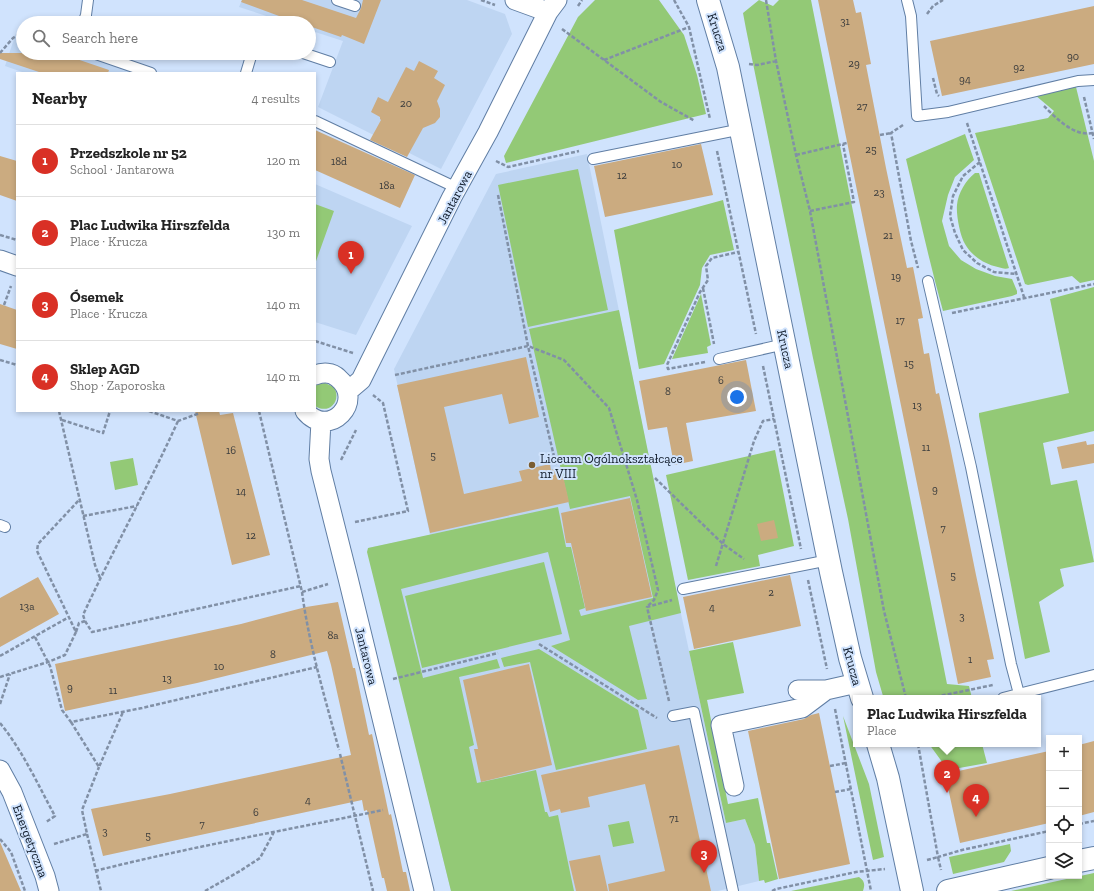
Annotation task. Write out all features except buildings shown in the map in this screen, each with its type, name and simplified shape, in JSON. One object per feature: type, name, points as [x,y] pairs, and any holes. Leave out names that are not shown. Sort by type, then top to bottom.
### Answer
[{"type":"street","points":[[515,0],[553,6]]},
{"type":"street","name":"Krucza","points":[[708,0],[726,56],[829,560],[850,658],[860,691]]},
{"type":"street","name":"Jantarowa","points":[[348,390],[361,380],[457,188],[488,132],[553,6]]},
{"type":"street","points":[[0,260],[14,275]]},
{"type":"street","points":[[305,412],[311,417],[321,421],[332,420],[340,416],[346,408],[348,390],[344,382],[337,376],[328,373],[316,375]]},
{"type":"street","name":"Jantarowa","points":[[321,421],[319,459],[321,471],[424,891]]},
{"type":"street","points":[[798,690],[860,691]]},
{"type":"street","points":[[734,786],[721,725],[802,708],[828,690]]},
{"type":"street","points":[[879,747],[888,778],[912,891]]},
{"type":"street","name":"Energetyczna","points":[[0,770],[12,792],[49,891]]},
{"type":"street","points":[[1082,860],[1094,858]]},
{"type":"street","points":[[945,881],[1046,868]]},
{"type":"lane","points":[[86,16],[88,0]]},
{"type":"lane","points":[[337,0],[355,6]]},
{"type":"lane","points":[[907,0],[911,16],[917,116],[948,112],[1030,92],[1081,81],[1094,80]]},
{"type":"lane","points":[[316,57],[330,62]]},
{"type":"lane","points":[[113,60],[148,72]]},
{"type":"lane","points":[[246,72],[250,60]]},
{"type":"lane","points":[[316,121],[457,188]]},
{"type":"lane","points":[[593,159],[742,129]]},
{"type":"lane","points":[[928,281],[971,467],[1011,664],[1019,694]]},
{"type":"lane","points":[[718,359],[760,351],[785,344]]},
{"type":"lane","points":[[683,589],[805,566],[829,560]]},
{"type":"lane","points":[[1015,695],[1094,675]]},
{"type":"lane","points":[[673,716],[694,712],[733,891]]},
{"type":"path","points":[[574,12],[582,0]]},
{"type":"path","points":[[674,0],[689,27],[713,135],[805,566],[828,690],[846,763],[871,891]]},
{"type":"path","points":[[765,0],[796,155],[810,211],[884,611],[905,695]]},
{"type":"path","points":[[559,36],[566,23]]},
{"type":"path","points":[[603,60],[689,27]]},
{"type":"path","points":[[562,29],[661,102],[702,125]]},
{"type":"path","points":[[0,53],[16,36]]},
{"type":"path","points":[[757,65],[776,61]]},
{"type":"path","points":[[931,72],[937,94],[942,98],[960,94],[980,162],[1024,297]]},
{"type":"path","points":[[1081,81],[1094,139]]},
{"type":"path","points":[[1030,92],[1050,112],[1075,131],[1086,134],[1093,133]]},
{"type":"path","points":[[880,135],[891,133]]},
{"type":"path","points":[[796,155],[847,143]]},
{"type":"path","points":[[810,211],[854,202],[842,144]]},
{"type":"path","points":[[495,161],[499,154]]},
{"type":"path","points":[[980,162],[963,176],[953,196],[950,216],[955,233],[963,250],[977,263],[994,272],[1016,274]]},
{"type":"path","points":[[498,194],[528,346],[556,465]]},
{"type":"path","points":[[0,235],[16,240]]},
{"type":"path","points":[[703,287],[718,359],[668,370],[667,365],[703,287],[708,280],[706,266],[712,258],[738,252]]},
{"type":"path","points":[[4,305],[14,275]]},
{"type":"path","points":[[936,317],[1024,297],[1094,284]]},
{"type":"path","points":[[316,341],[348,352]]},
{"type":"path","points":[[395,375],[528,346],[564,360],[609,408],[622,446],[637,500],[658,590],[654,600],[647,607]]},
{"type":"path","points":[[0,360],[16,365]]},
{"type":"path","points":[[370,401],[376,388]]},
{"type":"path","points":[[354,522],[408,511],[383,403],[373,395]]},
{"type":"path","points":[[60,412],[94,565],[100,578]]},
{"type":"path","points":[[62,420],[102,433],[110,412]]},
{"type":"path","points":[[152,412],[178,421],[200,413]]},
{"type":"path","points":[[259,412],[301,586],[304,608],[317,667],[339,750]]},
{"type":"path","points":[[711,584],[754,441],[763,421],[774,419]]},
{"type":"path","points":[[178,421],[83,615],[92,632],[301,586]]},
{"type":"path","points":[[340,463],[359,424]]},
{"type":"path","points":[[655,478],[723,544],[764,574]]},
{"type":"path","points":[[76,632],[40,558],[37,551],[37,544],[80,498]]},
{"type":"path","points":[[83,516],[137,506]]},
{"type":"path","points":[[352,516],[356,529]]},
{"type":"path","points":[[302,592],[335,582]]},
{"type":"path","points":[[647,607],[678,599],[683,589]]},
{"type":"path","points":[[539,644],[658,719],[673,716],[647,607]]},
{"type":"path","points":[[0,656],[69,617]]},
{"type":"path","points":[[0,677],[65,656],[79,623],[85,621]]},
{"type":"path","points":[[35,637],[48,662],[62,710],[99,767]]},
{"type":"path","points":[[393,680],[498,653]]},
{"type":"path","points":[[71,722],[123,712],[317,667]]},
{"type":"path","points":[[0,704],[11,674]]},
{"type":"path","points":[[101,891],[95,871],[82,810],[123,712]]},
{"type":"path","points":[[919,747],[938,857],[945,881]]},
{"type":"path","points":[[340,754],[373,891]]},
{"type":"path","points":[[830,766],[846,763]]},
{"type":"path","points":[[835,792],[851,789]]},
{"type":"path","points":[[95,871],[131,862],[403,806]]},
{"type":"path","points":[[1082,823],[1094,821]]},
{"type":"path","points":[[205,891],[260,858],[274,832]]},
{"type":"path","points":[[926,860],[962,850],[1046,832]]},
{"type":"path","points":[[49,845],[87,834]]},
{"type":"path","points":[[0,839],[11,852],[25,891]]},
{"type":"path","points":[[772,891],[856,872],[889,868]]},
{"type":"shaded area","points":[[242,0],[467,0],[505,14],[512,34],[441,169],[318,107],[343,41],[316,32],[316,16],[267,16],[239,7]]},
{"type":"shaded area","points":[[16,33],[16,60],[100,60],[137,72],[22,72],[5,66]]},
{"type":"shaded area","name":"Liceum Ogólnokształcące nr VIII","points":[[587,154],[677,595],[726,823],[745,819],[755,845],[759,881],[718,891],[451,891],[368,548],[430,535],[394,369],[496,174]]},
{"type":"shaded area","points":[[316,184],[412,226],[356,335],[316,322]]},
{"type":"green space","points":[[595,0],[659,0],[684,35],[697,75],[706,114],[506,163],[504,156],[578,17]]},
{"type":"green space","points":[[759,0],[773,6],[779,0],[811,0],[947,684],[969,686],[971,695],[883,695],[876,672],[848,519],[813,358],[743,13]]},
{"type":"green space","points":[[1076,87],[1094,161],[1094,280],[1080,283],[1072,276],[1028,285],[1025,284],[975,133],[1048,118],[1054,111],[1035,95]]},
{"type":"green space","points":[[965,134],[974,160],[955,177],[948,195],[942,221],[949,246],[961,260],[976,269],[995,276],[1012,279],[1017,294],[943,311],[906,159]]},
{"type":"green space","points":[[578,169],[608,310],[528,327],[498,185]]},
{"type":"green space","points":[[975,173],[979,173],[1009,268],[1007,269],[986,263],[978,258],[971,252],[963,240],[957,214],[957,205],[963,187]]},
{"type":"green space","points":[[723,200],[734,250],[710,255],[702,268],[700,285],[664,364],[639,369],[614,230]]},
{"type":"green space","points":[[316,204],[334,211],[316,261]]},
{"type":"green space","points":[[1094,287],[1094,431],[1043,443],[1051,485],[1077,480],[1094,562],[1060,569],[1064,586],[1039,602],[1050,652],[1025,659],[979,413],[1069,393],[1050,299]]},
{"type":"green space","points":[[701,294],[711,345],[707,347],[708,353],[672,359]]},
{"type":"green space","points":[[619,310],[681,613],[629,626],[647,699],[638,700],[551,646],[570,640],[548,552],[401,589],[423,678],[497,659],[500,668],[459,677],[474,745],[469,747],[477,783],[536,770],[545,812],[547,812],[549,817],[558,815],[574,891],[451,891],[367,552],[368,548],[558,507],[566,547],[571,547],[585,608],[579,610],[581,616],[653,598],[630,496],[570,509],[529,329]]},
{"type":"green space","points":[[325,383],[334,387],[336,392],[335,402],[329,408],[325,409],[316,406],[316,386]]},
{"type":"green space","points":[[775,450],[794,546],[758,555],[760,566],[688,580],[666,475]]},
{"type":"green space","points":[[133,458],[138,485],[115,490],[110,462]]},
{"type":"green space","points":[[544,562],[562,634],[422,668],[405,596]]},
{"type":"green space","points":[[733,642],[744,693],[707,700],[728,804],[758,798],[767,843],[770,843],[778,879],[765,883],[764,880],[759,881],[755,845],[745,819],[726,823],[689,651]]},
{"type":"green space","points":[[539,649],[638,710],[647,749],[556,770],[530,662],[504,667],[501,658]]},
{"type":"green space","points":[[843,716],[853,742],[853,747],[855,747],[869,784],[884,857],[873,860]]},
{"type":"green space","points":[[931,747],[983,747],[987,763],[948,770]]},
{"type":"green space","points":[[629,821],[634,843],[613,847],[608,825]]},
{"type":"green space","points":[[1010,844],[1011,851],[1004,862],[953,874],[949,857]]},
{"type":"green space","points":[[1094,873],[1094,891],[1011,891],[1066,879],[1082,879],[1082,876]]},
{"type":"green space","points":[[859,877],[864,883],[863,891],[791,891]]},
{"type":"place","name":"Przedszkole nr 52","points":[[351,274]]},
{"type":"place","name":"Liceum Ogólnokształcące nr VIII","points":[[532,465]]},
{"type":"place","name":"Plac Ludwika Hirszfelda","points":[[947,793]]},
{"type":"place","name":"Sklep AGD","points":[[976,817]]},
{"type":"place","name":"Ósemek","points":[[704,873]]}]
